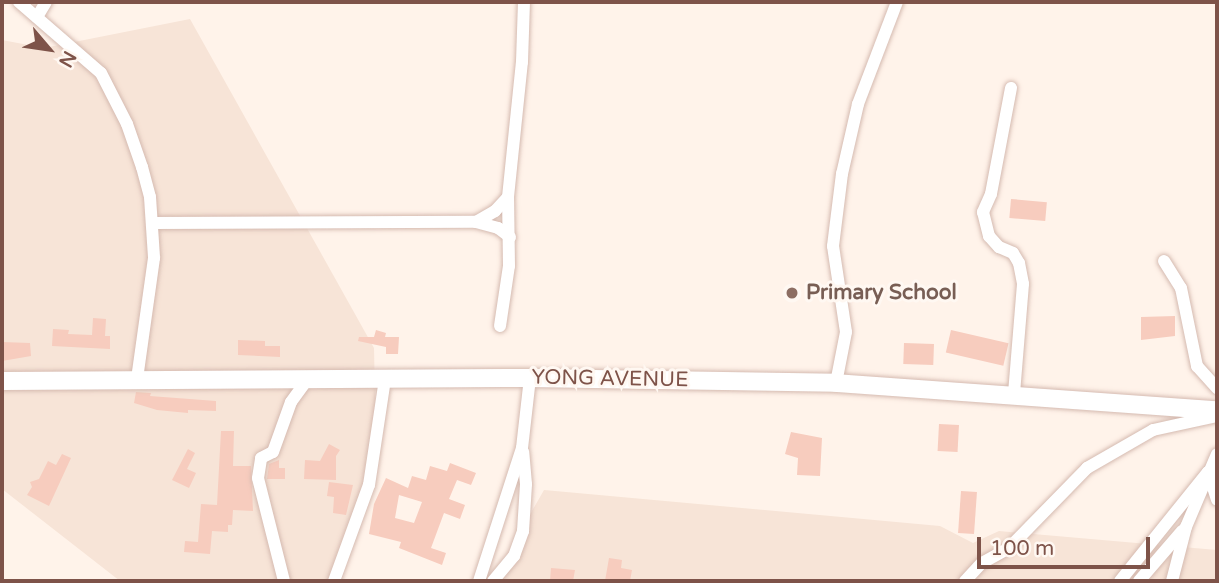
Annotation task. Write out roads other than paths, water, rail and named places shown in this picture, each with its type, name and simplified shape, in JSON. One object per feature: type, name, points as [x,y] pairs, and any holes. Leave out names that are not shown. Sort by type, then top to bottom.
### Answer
[{"type":"street","points":[[19,2],[101,73],[110,88],[142,167],[155,258],[137,379]]},
{"type":"street","points":[[37,17],[46,2]]},
{"type":"street","points":[[500,326],[510,237],[508,197],[523,62],[523,2]]},
{"type":"street","points":[[836,383],[846,332],[833,246],[842,174],[858,104],[897,2]]},
{"type":"street","points":[[1011,88],[991,194],[983,212],[989,236],[999,247],[1013,253],[1019,263],[1023,284],[1014,394]]},
{"type":"street","points":[[476,222],[495,211],[508,197]]},
{"type":"street","points":[[152,223],[476,222],[498,228],[510,237]]},
{"type":"street","points":[[1164,261],[1181,288],[1197,366],[1217,388]]},
{"type":"street","points":[[479,581],[522,449],[530,378]]},
{"type":"street","name":"YONG AVENUE","points":[[2,380],[530,378],[836,383],[1217,411]]},
{"type":"street","points":[[334,581],[369,485],[384,379]]},
{"type":"street","points":[[284,581],[258,478],[261,458],[273,452],[290,402],[307,380]]},
{"type":"street","points":[[965,581],[982,563],[1009,548],[1087,468],[1153,430],[1217,416]]},
{"type":"street","points":[[494,581],[514,556],[523,531],[526,484],[522,449]]},
{"type":"street","points":[[1172,581],[1186,527],[1217,454]]},
{"type":"street","points":[[1208,472],[1217,500]]},
{"type":"street","points":[[1120,581],[1208,472]]},
{"type":"street","points":[[1139,581],[1186,527]]},
{"type":"place","name":"Primary School","points":[[792,293]]}]
